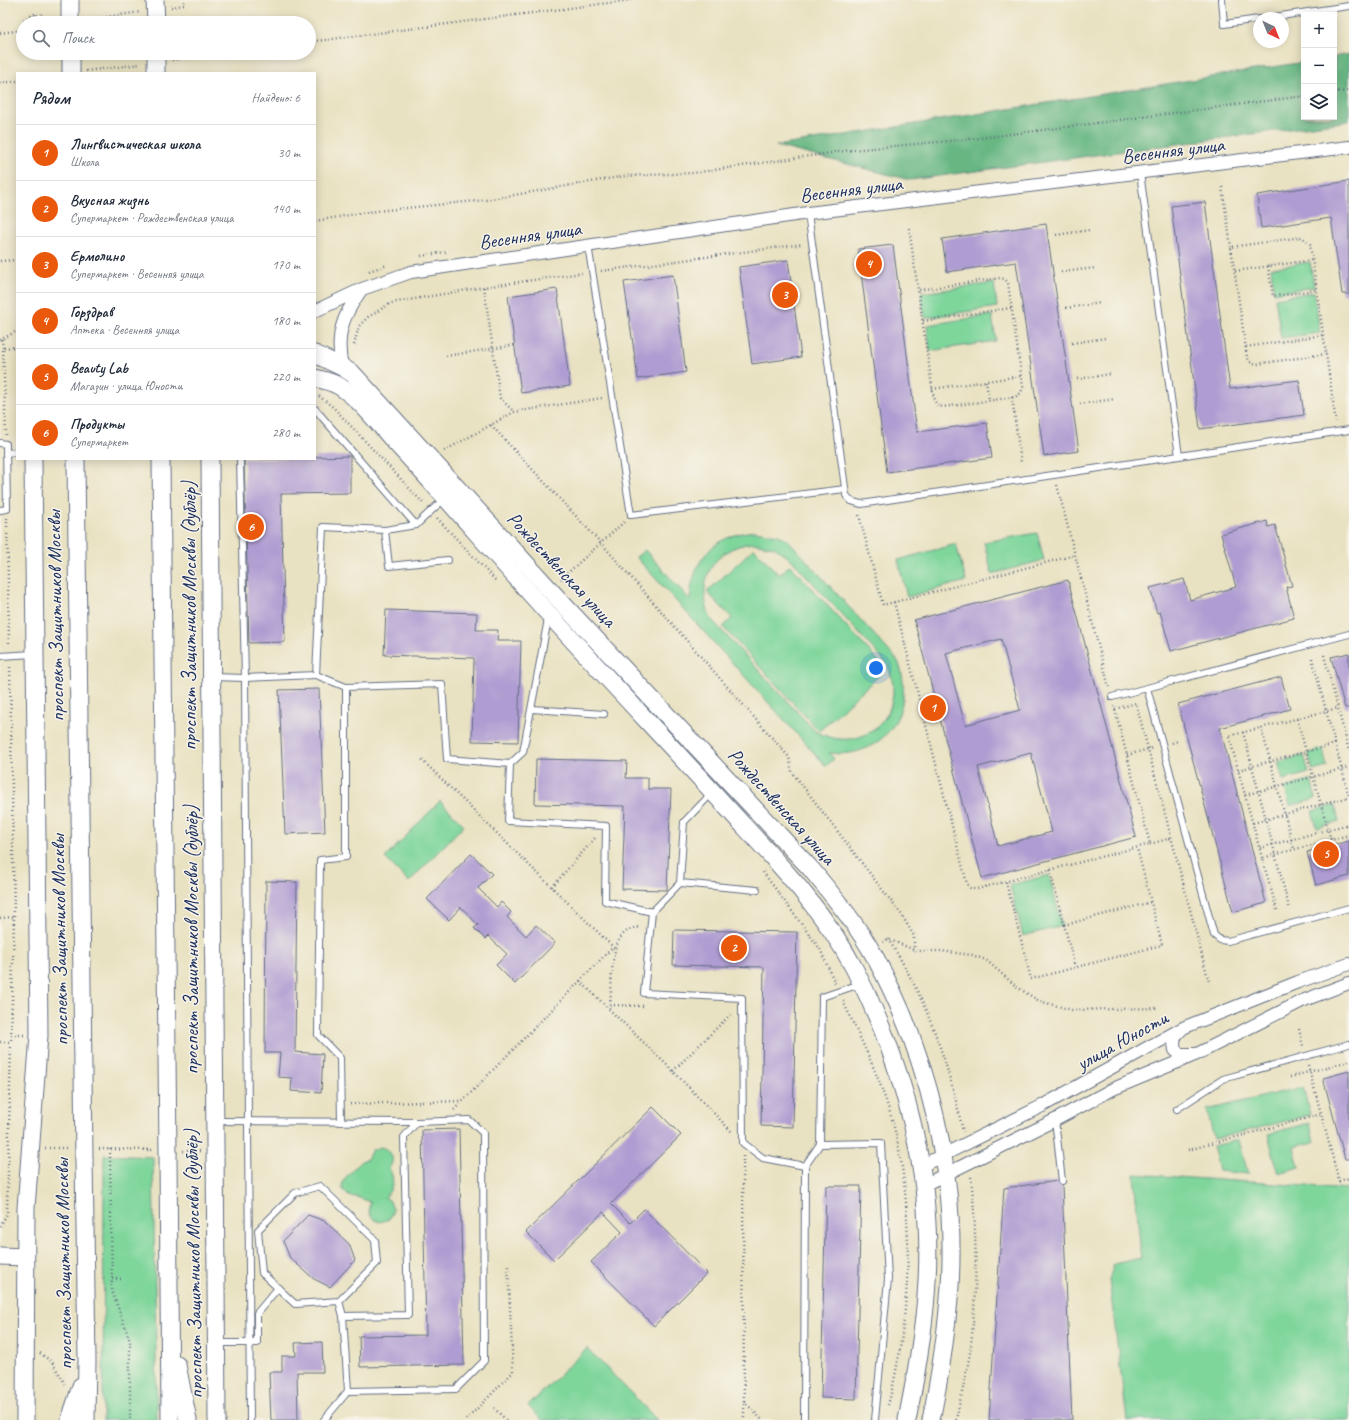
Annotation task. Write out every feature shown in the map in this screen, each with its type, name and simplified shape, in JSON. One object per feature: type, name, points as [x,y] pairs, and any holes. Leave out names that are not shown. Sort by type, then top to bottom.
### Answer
[{"type":"street","points":[[70,0],[76,16]]},
{"type":"street","points":[[71,60],[71,72]]},
{"type":"street","points":[[156,60],[156,72]]},
{"type":"street","name":"Весенняя улица","points":[[316,311],[362,289],[411,272],[808,213],[1349,147]]},
{"type":"street","points":[[342,367],[338,350],[340,333],[347,310],[362,289]]},
{"type":"street","name":"Рождественская улица","points":[[316,354],[353,374],[385,407],[561,602],[756,808],[811,869],[842,907],[876,960],[909,1030],[938,1126],[946,1175],[950,1226],[950,1285],[944,1345],[931,1420]]},
{"type":"street","name":"Рождественская улица","points":[[316,378],[340,387],[356,400],[549,615],[793,880],[841,947],[861,983],[886,1039],[901,1086],[921,1166],[924,1185],[928,1226],[926,1281],[922,1334],[907,1420]]},
{"type":"street","points":[[25,1420],[26,1208],[39,1035],[33,460]]},
{"type":"street","name":"проспект Защитников Москвы","points":[[76,460],[85,1152],[87,1360],[86,1420]]},
{"type":"street","points":[[161,460],[169,1152],[170,1420]]},
{"type":"street","name":"проспект Защитников Москвы (дублёр)","points":[[210,460],[216,1420]]},
{"type":"street","name":"улица Юности","points":[[921,1166],[1042,1106],[1185,1027],[1298,982],[1349,964]]},
{"type":"street","name":"улица Юности","points":[[924,1185],[1055,1120],[1113,1089],[1197,1054],[1302,1001],[1349,983]]},
{"type":"street","points":[[1185,1027],[1176,1034],[1174,1042],[1175,1050],[1180,1054],[1197,1054]]},
{"type":"street","points":[[0,1256],[25,1257]]},
{"type":"street","points":[[169,1324],[188,1420]]},
{"type":"street","points":[[70,1420],[87,1360]]},
{"type":"lane","points":[[1222,0],[1224,24],[1253,20]]},
{"type":"lane","points":[[1289,15],[1349,6]]},
{"type":"lane","points":[[1140,173],[1179,456]]},
{"type":"lane","points":[[808,213],[846,495],[851,501],[861,504],[1349,430]]},
{"type":"lane","points":[[588,245],[631,515],[845,488]]},
{"type":"lane","points":[[316,410],[416,525]]},
{"type":"lane","points":[[0,510],[7,509],[6,452],[3,444]]},
{"type":"lane","points":[[6,452],[16,452]]},
{"type":"lane","points":[[240,460],[245,678],[250,1420]]},
{"type":"lane","points":[[316,675],[323,527],[385,530],[416,525],[445,498]]},
{"type":"lane","points":[[385,530],[388,566],[448,560]]},
{"type":"lane","points":[[549,615],[523,752],[510,764],[508,821],[606,826],[605,901],[652,912]]},
{"type":"lane","points":[[1112,697],[1349,634]]},
{"type":"lane","points":[[0,656],[35,654]]},
{"type":"lane","points":[[212,677],[245,678],[316,675],[346,687],[442,684],[447,759],[510,764]]},
{"type":"lane","points":[[341,1122],[340,1058],[318,1035],[320,860],[346,857],[346,687]]},
{"type":"lane","points":[[1147,688],[1214,935],[1220,940],[1228,941],[1349,908]]},
{"type":"lane","points":[[532,709],[604,714]]},
{"type":"lane","points":[[713,792],[684,822],[680,883],[652,912],[644,993],[742,998],[743,1143],[763,1158],[804,1166]]},
{"type":"lane","points":[[680,883],[757,890]]},
{"type":"lane","points":[[804,1420],[804,1166],[820,1144],[822,997],[861,983]]},
{"type":"lane","points":[[1177,1109],[1223,1079],[1349,1044]]},
{"type":"lane","points":[[214,1121],[417,1122],[469,1120],[483,1133],[484,1362],[456,1389],[348,1391]]},
{"type":"lane","points":[[1055,1120],[1062,1181]]},
{"type":"lane","points":[[343,1316],[408,1315],[404,1137],[417,1122]]},
{"type":"lane","points":[[820,1144],[881,1144],[888,1279],[875,1420]]},
{"type":"lane","points":[[320,1186],[375,1240],[376,1263],[339,1300],[295,1304],[262,1273],[258,1230],[296,1193],[320,1186]]},
{"type":"lane","points":[[216,1343],[258,1343],[257,1314],[278,1288]]},
{"type":"lane","points":[[324,1420],[348,1391],[343,1316],[339,1300]]},
{"type":"path","points":[[117,16],[184,5],[184,0]]},
{"type":"path","points":[[316,41],[631,0]]},
{"type":"path","points":[[37,16],[38,12]]},
{"type":"path","points":[[37,16],[43,14]]},
{"type":"path","points":[[0,33],[16,31]]},
{"type":"path","points":[[0,83],[16,80]]},
{"type":"path","points":[[1337,92],[1349,90]]},
{"type":"path","points":[[316,221],[367,212],[485,200],[625,176],[693,173],[851,150],[981,138],[1301,96]]},
{"type":"path","points":[[1222,187],[1247,357],[1250,362],[1257,364],[1326,354]]},
{"type":"path","points":[[909,228],[932,389],[934,400],[938,406],[943,407],[1012,398],[1021,393],[1023,387],[1008,284],[1005,279],[1000,278],[918,290]]},
{"type":"path","points":[[1056,235],[1090,230]]},
{"type":"path","points":[[1231,247],[1302,237],[1307,239],[1310,244],[1336,422]]},
{"type":"path","points":[[356,338],[359,326],[368,317],[391,302],[484,286],[812,243]]},
{"type":"path","points":[[0,261],[16,260]]},
{"type":"path","points":[[1235,271],[1312,260]]},
{"type":"path","points":[[1268,266],[1273,296],[1317,290]]},
{"type":"path","points":[[1061,272],[1096,268]]},
{"type":"path","points":[[484,286],[500,398],[514,412]]},
{"type":"path","points":[[1066,308],[1101,303]]},
{"type":"path","points":[[923,321],[1011,308]]},
{"type":"path","points":[[3,444],[3,348],[1,340],[16,332]]},
{"type":"path","points":[[1246,347],[1323,335]]},
{"type":"path","points":[[1072,343],[1106,338]]},
{"type":"path","points":[[446,356],[515,345]]},
{"type":"path","points":[[3,348],[16,346]]},
{"type":"path","points":[[1077,379],[1111,374]]},
{"type":"path","points":[[932,389],[1021,376]]},
{"type":"path","points":[[986,381],[989,401]]},
{"type":"path","points":[[316,394],[334,408],[499,584]]},
{"type":"path","points":[[443,452],[514,412],[613,397]]},
{"type":"path","points":[[1012,398],[1021,463]]},
{"type":"path","points":[[1080,404],[1115,399]]},
{"type":"path","points":[[491,426],[601,543],[789,757],[792,772],[901,914],[914,936],[914,950]]},
{"type":"path","points":[[1054,475],[1150,844]]},
{"type":"path","points":[[0,1226],[7,1214],[14,916],[7,509]]},
{"type":"path","points":[[560,580],[631,515]]},
{"type":"path","points":[[859,515],[883,605],[1075,555]]},
{"type":"path","points":[[894,602],[968,884],[972,889],[977,890],[1171,838]]},
{"type":"path","points":[[1324,655],[1349,750]]},
{"type":"path","points":[[1253,823],[1349,797],[1312,658]]},
{"type":"path","points":[[1115,709],[1136,703],[1209,982]]},
{"type":"path","points":[[1277,910],[1228,736],[1338,708]]},
{"type":"path","points":[[1297,718],[1331,840]]},
{"type":"path","points":[[1261,728],[1294,849]]},
{"type":"path","points":[[1243,732],[1289,907]]},
{"type":"path","points":[[1238,770],[1335,744]]},
{"type":"path","points":[[422,760],[614,948]]},
{"type":"path","points":[[1245,795],[1349,767]]},
{"type":"path","points":[[1260,848],[1349,824]]},
{"type":"path","points":[[552,887],[606,826]]},
{"type":"path","points":[[1262,858],[1349,835]]},
{"type":"path","points":[[1006,882],[1032,979],[1075,968],[1162,945],[1137,848]]},
{"type":"path","points":[[1050,870],[1075,968]]},
{"type":"path","points":[[762,871],[820,949],[885,1095],[897,1137],[904,1179],[908,1252],[904,1324],[887,1408]]},
{"type":"path","points":[[1064,925],[1151,902]]},
{"type":"path","points":[[0,918],[14,916]]},
{"type":"path","points":[[448,1121],[450,1114],[462,1101],[614,948],[618,940],[635,927],[651,926]]},
{"type":"path","points":[[963,1130],[951,1080],[935,1032],[902,961],[888,939],[914,950],[972,955],[986,960],[1017,987],[1039,1001],[1072,1010],[1159,1008]]},
{"type":"path","points":[[609,1007],[614,948]]},
{"type":"path","points":[[580,981],[609,1007],[743,1143],[744,1420]]},
{"type":"path","points":[[673,1071],[742,1003]]},
{"type":"path","points":[[609,1007],[644,1006]]},
{"type":"path","points":[[1299,1029],[1306,1056]]},
{"type":"path","points":[[0,1042],[10,1042]]},
{"type":"path","points":[[1290,1077],[1349,1061]]},
{"type":"path","points":[[1310,1072],[1339,1181],[1349,1178]]},
{"type":"path","points":[[341,1104],[462,1101]]},
{"type":"path","points":[[1188,1150],[1322,1114]]},
{"type":"path","points":[[45,1148],[85,1152],[110,1149],[169,1152],[214,1151]]},
{"type":"path","points":[[110,1149],[112,1291],[130,1341],[130,1420]]},
{"type":"path","points":[[956,1420],[970,1347],[976,1282],[976,1227],[971,1176]]},
{"type":"path","points":[[466,1420],[513,1372],[508,1266]]},
{"type":"path","points":[[112,1280],[124,1279]]},
{"type":"path","points":[[37,1352],[52,1362],[67,1387]]},
{"type":"path","points":[[744,1401],[762,1420]]},
{"type":"path","points":[[494,1408],[506,1420]]},
{"type":"green space","points":[[1349,54],[1349,121],[910,180],[776,146],[1301,62],[1301,120],[1337,120],[1337,56]]},
{"type":"green space","points":[[1310,262],[1314,287],[1274,293],[1271,268]]},
{"type":"green space","points":[[994,283],[997,307],[925,318],[921,293]]},
{"type":"green space","points":[[1314,292],[1320,333],[1281,338],[1275,298]]},
{"type":"green space","points":[[992,315],[996,341],[930,351],[927,325]]},
{"type":"green space","points":[[755,531],[778,535],[788,540],[898,661],[903,679],[903,697],[899,713],[891,728],[880,740],[866,748],[849,753],[829,753],[834,759],[826,766],[636,557],[645,550],[690,600],[695,572],[701,561],[717,544],[741,533]],"holes":[[[753,543],[774,547],[791,559],[887,664],[892,682],[892,699],[887,714],[878,726],[865,735],[850,739],[833,738],[815,731],[711,619],[706,605],[706,580],[718,559],[727,551],[739,546]]]},
{"type":"green space","points":[[1037,533],[1044,560],[992,574],[984,542]]},
{"type":"green space","points":[[956,544],[966,581],[907,597],[898,560]]},
{"type":"green space","points":[[754,548],[779,575],[790,565],[886,669],[819,731],[723,627],[732,618],[707,592]]},
{"type":"green space","points":[[1323,749],[1327,767],[1313,771],[1308,753]]},
{"type":"green space","points":[[1304,755],[1309,773],[1283,780],[1278,762]]},
{"type":"green space","points":[[1311,780],[1316,799],[1290,806],[1285,788]]},
{"type":"green space","points":[[440,801],[464,825],[409,882],[385,858]]},
{"type":"green space","points":[[1335,805],[1339,822],[1317,828],[1312,811]]},
{"type":"green space","points":[[1049,875],[1062,926],[1023,936],[1010,885]]},
{"type":"green space","points":[[1303,1087],[1310,1115],[1214,1139],[1207,1110]]},
{"type":"green space","points":[[1310,1123],[1314,1142],[1294,1147],[1299,1167],[1278,1173],[1268,1134]]},
{"type":"green space","points":[[1239,1140],[1248,1174],[1219,1171],[1213,1146]]},
{"type":"green space","points":[[381,1147],[385,1148],[390,1153],[392,1158],[389,1168],[393,1183],[385,1197],[390,1201],[393,1210],[389,1219],[380,1222],[370,1215],[370,1202],[357,1197],[349,1196],[343,1190],[342,1184],[357,1164],[367,1159],[372,1150]]},
{"type":"green space","points":[[104,1155],[153,1157],[157,1420],[103,1420]]},
{"type":"green space","points":[[1134,1174],[1349,1189],[1349,1420],[1127,1420],[1109,1280],[1114,1264],[1141,1258]]},
{"type":"green space","points":[[587,1348],[657,1420],[542,1420],[528,1406]]},
{"type":"building","points":[[1349,181],[1349,294],[1342,294],[1331,218],[1261,228],[1257,195]]},
{"type":"building","points":[[1205,202],[1230,389],[1299,380],[1304,415],[1200,429],[1171,206]]},
{"type":"building","points":[[1046,224],[1079,451],[1044,456],[1016,262],[947,272],[942,239]]},
{"type":"building","points":[[893,245],[917,432],[987,423],[992,458],[887,472],[858,249]]},
{"type":"building","points":[[788,260],[801,357],[752,364],[739,267]]},
{"type":"building","points":[[673,275],[686,372],[638,379],[624,282]]},
{"type":"building","points":[[557,289],[570,386],[521,393],[508,296]]},
{"type":"building","points":[[350,456],[350,493],[281,494],[285,642],[249,643],[244,460],[316,460],[316,457]]},
{"type":"building","points":[[1267,521],[1268,527],[1275,525],[1292,586],[1286,587],[1294,618],[1171,651],[1160,612],[1157,613],[1150,588],[1184,579],[1190,600],[1236,587],[1221,534]]},
{"type":"building","points":[[1068,580],[1136,837],[982,878],[914,620]],"holes":[[[1001,639],[1020,710],[965,725],[946,653]],[[1031,753],[1052,832],[998,846],[978,767]]]},
{"type":"building","points":[[386,610],[477,613],[476,630],[498,630],[497,641],[521,641],[518,742],[472,741],[474,658],[384,655]]},
{"type":"building","points":[[1349,653],[1349,708],[1345,708],[1331,657]]},
{"type":"building","points":[[1281,677],[1290,709],[1220,728],[1266,903],[1233,912],[1178,704]]},
{"type":"building","points":[[319,689],[325,832],[285,834],[279,690]]},
{"type":"building","points":[[536,759],[627,761],[626,778],[648,778],[648,789],[671,789],[667,890],[622,889],[625,806],[535,804]]},
{"type":"building","points":[[1349,841],[1349,876],[1316,885],[1307,852]]},
{"type":"building","points":[[471,854],[492,874],[478,888],[497,907],[501,902],[511,912],[507,917],[526,936],[536,925],[555,943],[515,984],[496,965],[507,954],[488,936],[485,939],[474,928],[478,925],[461,907],[449,920],[427,899]]},
{"type":"building","points":[[266,881],[297,882],[295,1052],[323,1054],[321,1093],[291,1091],[292,1078],[278,1077],[280,1053],[265,1053]]},
{"type":"building","points":[[674,930],[797,932],[793,1127],[761,1126],[764,967],[673,965]]},
{"type":"building","points":[[1349,1071],[1349,1159],[1345,1159],[1323,1078]]},
{"type":"building","points":[[653,1107],[681,1135],[611,1204],[630,1223],[644,1209],[707,1273],[654,1326],[591,1262],[622,1232],[603,1212],[554,1260],[526,1232]]},
{"type":"building","points":[[459,1129],[464,1365],[360,1367],[359,1336],[426,1335],[422,1130]]},
{"type":"building","points":[[1058,1181],[1062,1185],[1072,1420],[989,1420],[1004,1188]]},
{"type":"building","points":[[826,1186],[861,1186],[856,1399],[821,1398]]},
{"type":"building","points":[[308,1215],[325,1221],[349,1244],[355,1260],[330,1287],[314,1279],[290,1258],[283,1241]]},
{"type":"building","points":[[322,1342],[323,1372],[297,1372],[298,1420],[271,1420],[269,1372],[282,1372],[282,1356],[296,1356],[295,1343]]},
{"type":"place","name":"Горздрав","points":[[869,264]]},
{"type":"place","name":"Ермолино","points":[[785,295]]},
{"type":"place","name":"Продукты","points":[[251,527]]},
{"type":"place","name":"Лингвистическая школа","points":[[933,708]]},
{"type":"place","name":"Beauty Lab","points":[[1326,854]]},
{"type":"place","name":"Вкусная жизнь","points":[[734,948]]}]
